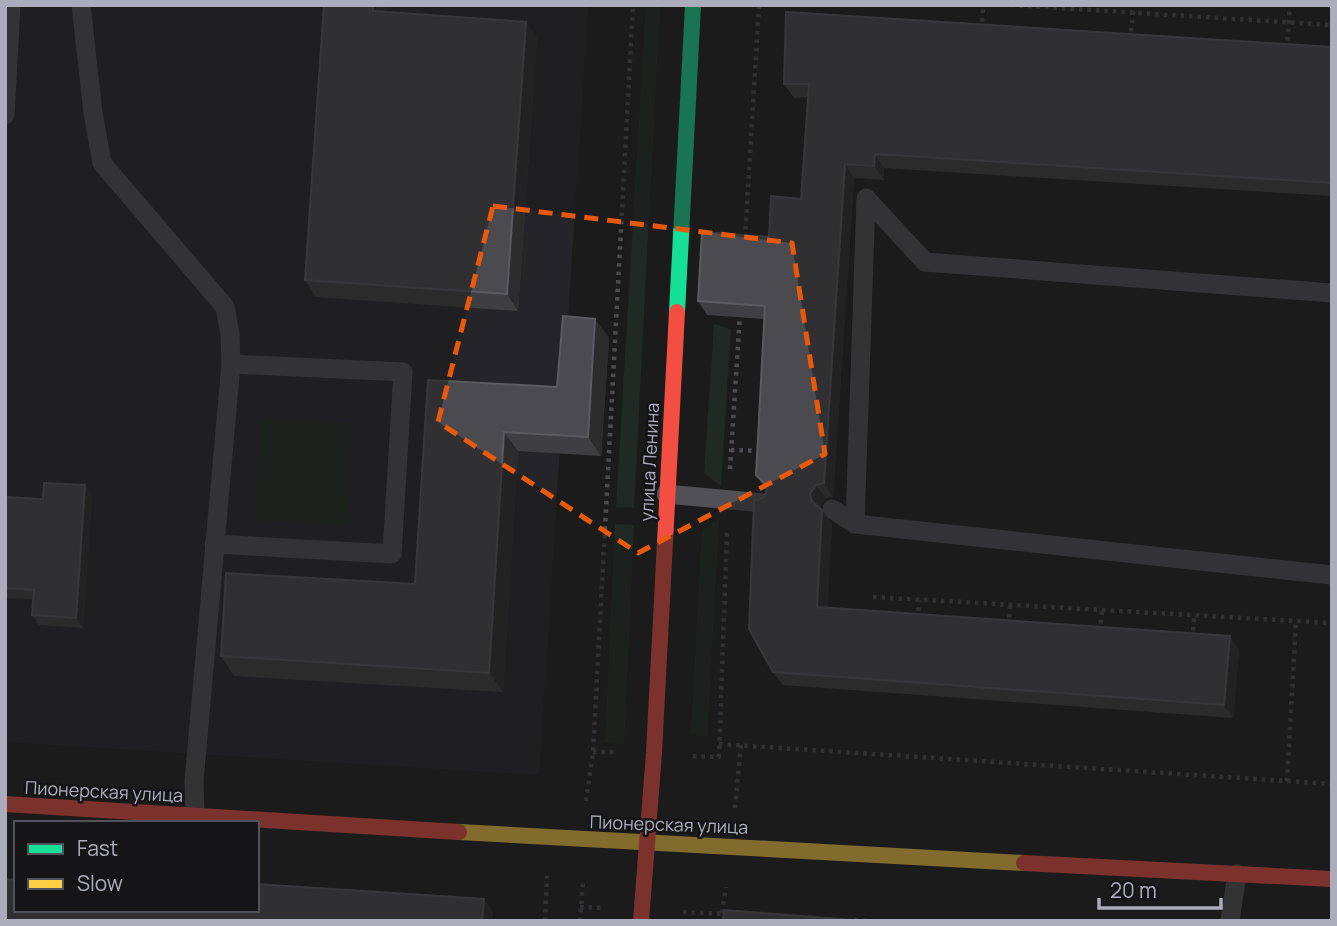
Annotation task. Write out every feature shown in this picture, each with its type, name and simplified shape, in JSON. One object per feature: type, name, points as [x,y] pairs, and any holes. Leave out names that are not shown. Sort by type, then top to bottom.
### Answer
[{"type":"street","name":"улица Ленина","points":[[642,915],[649,841],[693,5]]},
{"type":"street","name":"Пионерская улица","points":[[5,804],[585,840],[649,841],[1332,879]]},
{"type":"lane","points":[[5,115],[11,5]]},
{"type":"lane","points":[[81,5],[93,113],[102,163],[225,307],[230,334],[231,364],[194,781],[195,816]]},
{"type":"lane","points":[[855,524],[866,198],[925,262],[1332,293]]},
{"type":"lane","points":[[214,544],[392,554],[403,372],[231,364]]},
{"type":"lane","points":[[666,494],[764,503]]},
{"type":"lane","points":[[832,509],[855,524],[1332,575]]},
{"type":"lane","points":[[1230,921],[1237,873]]},
{"type":"path","points":[[580,921],[585,806],[593,752],[633,5]]},
{"type":"path","points":[[744,241],[759,5]]},
{"type":"path","points":[[981,38],[983,5]]},
{"type":"path","points":[[1011,5],[1332,25]]},
{"type":"path","points":[[1129,48],[1134,5]]},
{"type":"path","points":[[1286,57],[1290,5]]},
{"type":"path","points":[[719,757],[728,500],[740,311]]},
{"type":"path","points":[[599,392],[612,393]]},
{"type":"path","points":[[731,450],[767,452]]},
{"type":"path","points":[[873,597],[1332,623]]},
{"type":"path","points":[[918,627],[919,600]]},
{"type":"path","points":[[1009,634],[1010,604]]},
{"type":"path","points":[[1100,640],[1102,610]]},
{"type":"path","points":[[1192,647],[1194,615]]},
{"type":"path","points":[[1287,781],[1296,621]]},
{"type":"path","points":[[719,744],[1332,784]]},
{"type":"path","points":[[545,921],[547,864]]},
{"type":"path","points":[[580,907],[642,915],[701,912],[736,914]]},
{"type":"path","points":[[700,921],[701,912]]},
{"type":"path","points":[[844,919],[871,921]]},
{"type":"highlighted area","points":[[493,206],[792,243],[825,454],[638,553],[438,422]]},
{"type":"shaded area","points":[[5,5],[588,5],[539,775],[5,742]]},
{"type":"shaded area","points":[[646,5],[660,5],[634,508],[616,507]]},
{"type":"shaded area","points":[[714,324],[731,329],[721,486],[704,473]]},
{"type":"shaded area","points":[[261,420],[352,422],[347,525],[256,521]]},
{"type":"shaded area","points":[[719,519],[707,736],[691,735],[702,530]]},
{"type":"shaded area","points":[[615,524],[634,525],[624,744],[605,743]]},
{"type":"building","points":[[324,5],[373,5],[373,11],[526,22],[507,294],[305,280]]},
{"type":"building","points":[[786,12],[1332,47],[1332,183],[875,154],[874,166],[845,164],[824,483],[816,485],[810,494],[812,501],[822,510],[817,607],[1230,636],[1224,705],[773,672],[749,629],[754,501],[764,497],[767,490],[756,475],[765,306],[698,301],[702,232],[769,237],[771,196],[801,199],[809,84],[784,84]]},
{"type":"building","points":[[563,316],[595,319],[588,437],[504,432],[489,673],[221,656],[226,573],[415,584],[428,380],[557,387]]},
{"type":"building","points":[[44,483],[85,485],[76,618],[32,615],[34,590],[5,588],[5,497],[43,499]]},
{"type":"building","points":[[5,879],[14,880],[14,912],[259,912],[259,884],[484,899],[482,921],[5,921]]},
{"type":"building","points":[[724,910],[867,921],[723,921]]},
{"type":"traffic: fast","points":[[677,312],[693,5]]},
{"type":"traffic: slow","points":[[459,832],[1024,863]]},
{"type":"traffic: jam","points":[[641,921],[654,753],[677,312]]},
{"type":"traffic: jam","points":[[5,804],[459,832]]},
{"type":"traffic: jam","points":[[1024,863],[1332,879]]}]
